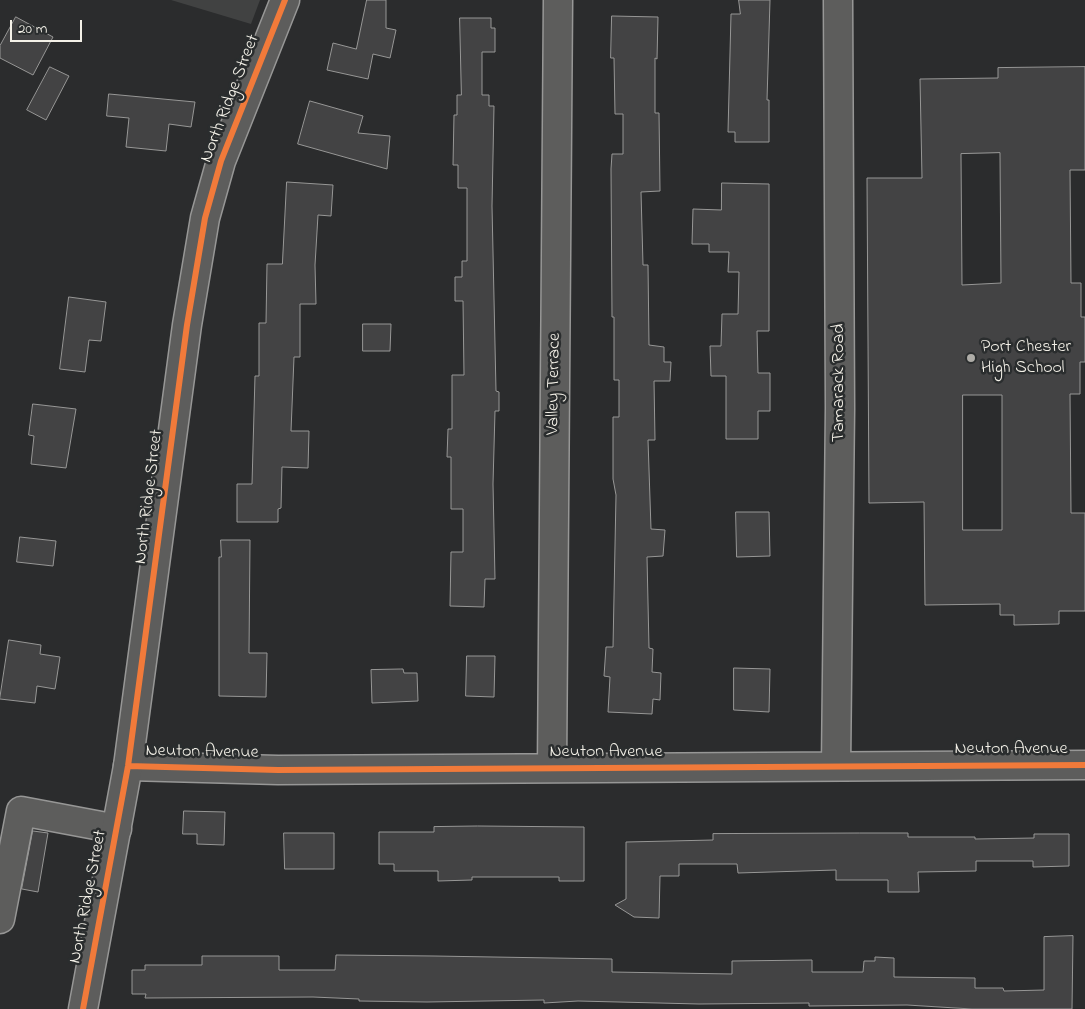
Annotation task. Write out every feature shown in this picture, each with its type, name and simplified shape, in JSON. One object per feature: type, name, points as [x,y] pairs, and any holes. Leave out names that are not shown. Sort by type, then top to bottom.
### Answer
[{"type":"street","name":"North Ridge Street","points":[[83,1009],[117,829],[121,794],[128,766],[187,325],[205,218],[221,161],[285,0]]},
{"type":"street","name":"Valley Terrace","points":[[552,768],[558,0]]},
{"type":"street","name":"Tamarack Road","points":[[836,766],[840,408],[838,0]]},
{"type":"street","name":"Neuton Avenue","points":[[128,766],[278,770],[1085,765]]},
{"type":"street","points":[[0,919],[22,812],[117,829]]},
{"type":"shaded area","points":[[171,0],[260,0],[251,24]]},
{"type":"building","points":[[367,0],[386,0],[386,28],[396,30],[390,58],[373,54],[368,79],[327,70],[333,43],[356,49]]},
{"type":"building","points":[[739,0],[770,0],[767,100],[769,100],[769,142],[735,142],[735,132],[728,132],[731,14],[740,14]]},
{"type":"building","points":[[612,16],[658,17],[657,59],[655,58],[655,113],[659,113],[660,191],[641,192],[643,265],[648,265],[649,345],[664,347],[664,362],[671,362],[670,381],[654,381],[655,440],[648,440],[651,529],[665,530],[663,556],[647,557],[649,648],[653,649],[652,672],[661,673],[660,700],[653,699],[652,714],[608,712],[610,677],[604,676],[606,647],[613,647],[616,495],[613,479],[613,417],[619,417],[619,380],[614,380],[611,169],[612,154],[623,154],[623,114],[615,114],[614,58],[611,58]]},
{"type":"building","points":[[16,17],[53,37],[33,75],[0,58],[0,46]]},
{"type":"building","points":[[460,18],[491,18],[491,28],[495,28],[495,52],[482,52],[482,95],[489,95],[489,106],[494,106],[492,206],[496,391],[499,392],[499,411],[495,411],[493,484],[495,579],[485,579],[484,607],[450,606],[451,552],[463,552],[463,509],[451,509],[451,457],[447,457],[448,429],[452,429],[452,375],[464,375],[463,301],[455,301],[455,277],[462,277],[462,261],[467,261],[467,188],[458,188],[458,165],[453,165],[454,115],[457,115],[457,95],[461,95]]},
{"type":"building","points":[[50,67],[69,76],[46,120],[27,110]]},
{"type":"building","points":[[1085,67],[1085,170],[1070,170],[1071,283],[1081,283],[1081,317],[1085,317],[1085,362],[1080,362],[1080,394],[1070,394],[1071,513],[1085,513],[1085,611],[1059,611],[1059,624],[1014,625],[1014,615],[1000,615],[1000,604],[925,605],[924,502],[869,503],[867,178],[922,178],[920,79],[998,78],[998,68]],"holes":[[[1000,153],[1001,283],[962,285],[961,154]],[[963,395],[1002,395],[1002,530],[963,530]]]},
{"type":"building","points":[[109,94],[195,102],[191,127],[169,124],[166,151],[126,147],[129,118],[107,116]]},
{"type":"building","points":[[310,101],[363,116],[358,133],[390,136],[387,169],[298,144]]},
{"type":"building","points":[[287,182],[333,185],[331,216],[318,215],[315,265],[316,304],[300,304],[300,357],[294,357],[291,431],[309,431],[308,468],[282,467],[281,508],[278,509],[278,522],[237,522],[237,484],[252,484],[255,376],[259,376],[259,323],[266,323],[267,264],[282,264]]},
{"type":"building","points":[[722,183],[769,184],[769,331],[757,331],[758,373],[770,373],[770,411],[758,411],[758,439],[726,439],[726,376],[711,376],[710,346],[721,346],[722,314],[738,314],[739,272],[728,272],[729,252],[709,252],[709,244],[692,244],[693,209],[721,210]]},
{"type":"building","points":[[69,297],[106,302],[101,341],[89,340],[85,372],[60,369]]},
{"type":"building","points":[[363,324],[391,324],[390,351],[363,351]]},
{"type":"building","points":[[33,404],[76,409],[66,468],[31,464],[34,436],[29,435]]},
{"type":"building","points":[[736,512],[769,512],[770,556],[737,557]]},
{"type":"building","points":[[20,537],[56,541],[53,566],[17,562]]},
{"type":"building","points":[[221,540],[250,540],[249,653],[267,653],[266,697],[219,696],[219,557],[221,557]]},
{"type":"building","points":[[9,640],[41,645],[40,654],[60,657],[55,689],[37,686],[35,703],[0,699]]},
{"type":"building","points":[[467,656],[495,656],[494,697],[466,696]]},
{"type":"building","points":[[734,668],[770,669],[769,712],[734,710]]},
{"type":"building","points":[[403,669],[404,673],[417,673],[418,701],[372,703],[371,670]]},
{"type":"building","points":[[184,811],[225,812],[224,845],[197,844],[197,834],[183,834]]},
{"type":"building","points":[[434,827],[584,827],[584,881],[559,881],[559,877],[472,877],[472,880],[438,881],[438,871],[394,871],[394,864],[379,864],[379,832],[434,832]]},
{"type":"building","points":[[33,831],[48,833],[38,892],[22,889]]},
{"type":"building","points":[[284,833],[334,833],[334,869],[285,869]]},
{"type":"building","points":[[908,833],[908,837],[975,837],[975,839],[1034,838],[1034,834],[1069,834],[1069,866],[1033,867],[1033,861],[976,861],[976,871],[918,872],[919,892],[888,892],[888,880],[836,880],[836,870],[738,873],[737,864],[679,864],[679,876],[660,876],[659,918],[634,917],[615,905],[626,899],[626,842],[713,840],[713,834]]},
{"type":"building","points":[[1073,936],[1072,1009],[972,1009],[907,1005],[809,1006],[809,1003],[699,1004],[578,1001],[544,1003],[544,1000],[359,1001],[359,999],[313,997],[145,998],[146,994],[132,994],[132,970],[145,970],[145,965],[202,965],[202,956],[279,956],[279,970],[335,970],[336,955],[612,959],[612,972],[732,974],[732,961],[812,960],[812,972],[863,972],[864,961],[875,961],[875,957],[894,958],[894,977],[975,978],[975,988],[1003,988],[1004,991],[1044,990],[1044,937]]},
{"type":"cycle path","points":[[83,1009],[128,766],[187,325],[205,218],[221,161],[285,0]]},
{"type":"cycle path","points":[[128,766],[278,770],[1085,765]]},
{"type":"place","name":"Port Chester High School","points":[[971,358]]}]
